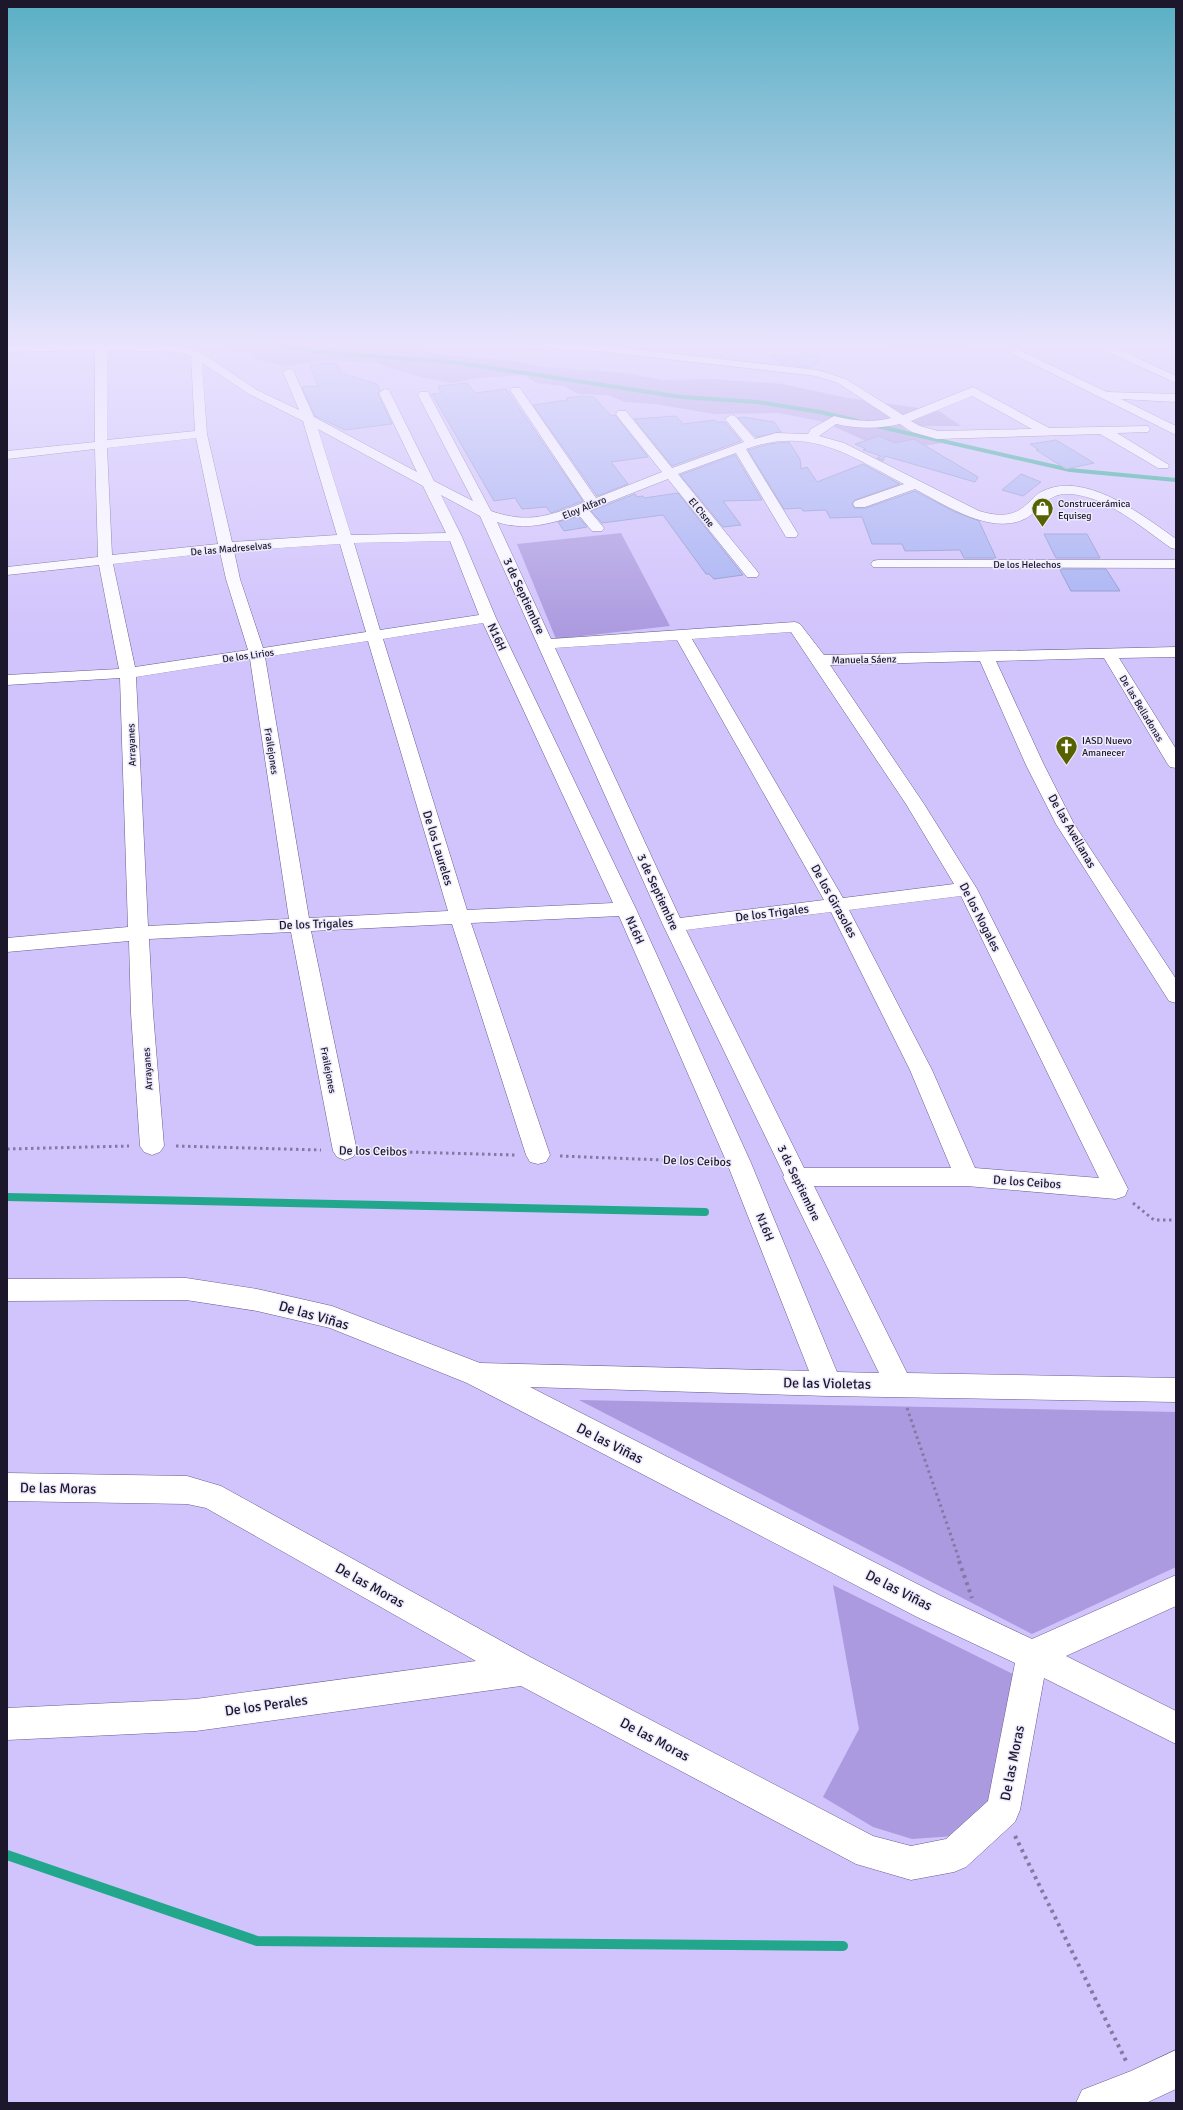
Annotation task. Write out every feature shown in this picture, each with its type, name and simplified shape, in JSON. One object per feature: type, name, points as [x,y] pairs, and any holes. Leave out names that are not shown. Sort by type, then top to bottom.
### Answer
[{"type":"street","name":"Arrayanes","points":[[101,438],[105,560],[128,672],[142,1013],[152,1146]]},
{"type":"street","points":[[7,455],[156,438]]},
{"type":"street","name":"Frailejones","points":[[202,438],[233,579],[257,654],[300,925],[345,1151]]},
{"type":"street","name":"De los Laureles","points":[[315,438],[460,919],[538,1155]]},
{"type":"street","name":"Eloy Alfaro","points":[[345,438],[486,514],[509,522],[530,522],[557,518],[670,473],[752,443],[770,438]]},
{"type":"street","name":"N16H","points":[[407,438],[455,537],[488,618],[626,910],[739,1163],[828,1384]]},
{"type":"street","name":"3 de Septiembre","points":[[447,438],[486,514],[673,925],[795,1177],[899,1385]]},
{"type":"street","points":[[546,438],[587,506],[597,528]]},
{"type":"street","name":"El Cisne","points":[[642,438],[752,574]]},
{"type":"street","points":[[748,438],[752,443]]},
{"type":"street","name":"Eloy Alfaro","points":[[814,438],[840,446],[974,514],[994,520],[1014,519],[1031,508],[1037,499],[1053,492],[1073,491],[1092,494],[1110,502],[1176,545]]},
{"type":"street","points":[[1116,438],[1163,466]]},
{"type":"street","points":[[739,448],[791,534]]},
{"type":"street","points":[[860,504],[916,484]]},
{"type":"street","name":"De las Madreselvas","points":[[7,572],[225,547],[344,539],[455,537]]},
{"type":"street","name":"De los Helechos","points":[[878,564],[1176,564]]},
{"type":"street","name":"De los Lirios","points":[[7,680],[128,672],[257,654],[488,618]]},
{"type":"street","name":"Manuela Sáenz","points":[[545,644],[795,628],[819,660],[1176,652]]},
{"type":"street","name":"De los Girasoles","points":[[682,635],[837,905],[921,1070],[967,1177]]},
{"type":"street","name":"De las Belladonas","points":[[1109,654],[1176,763]]},
{"type":"street","name":"De las Avellanas","points":[[986,656],[1035,765],[1065,824],[1176,996]]},
{"type":"street","name":"De los Nogales","points":[[819,660],[915,804],[967,889],[1116,1189]]},
{"type":"street","name":"De los Trigales","points":[[673,925],[967,889]]},
{"type":"street","name":"De los Trigales","points":[[7,945],[139,932],[460,919],[626,910]]},
{"type":"street","name":"De los Ceibos","points":[[795,1177],[967,1177],[1116,1189]]},
{"type":"street","name":"De las Viñas","points":[[7,1290],[186,1289],[257,1300],[332,1317],[477,1374],[928,1606],[1032,1655],[1176,1728]]},
{"type":"street","name":"De las Violetas","points":[[477,1374],[828,1384],[1176,1390]]},
{"type":"street","name":"De las Moras","points":[[7,1487],[187,1490],[211,1496],[523,1670],[868,1852],[911,1864],[954,1855],[1003,1810],[1032,1655]]},
{"type":"street","points":[[1032,1655],[1176,1590]]},
{"type":"street","name":"De los Perales","points":[[7,1724],[196,1715],[523,1670]]},
{"type":"street","points":[[1095,2103],[1142,2095],[1176,2069]]},
{"type":"path","name":"De los Ceibos","points":[[7,1149],[152,1146],[538,1155],[739,1163]]},
{"type":"path","points":[[1116,1189],[1154,1220],[1176,1220]]},
{"type":"path","points":[[899,1385],[984,1632]]},
{"type":"path","points":[[1003,1810],[1142,2095]]},
{"type":"shaded area","points":[[860,438],[923,438],[942,443],[888,451]]},
{"type":"shaded area","points":[[621,533],[670,626],[556,639],[517,544]]},
{"type":"shaded area","points":[[579,1400],[1176,1412],[1176,1567],[1032,1634]]},
{"type":"shaded area","points":[[833,1585],[1017,1676],[989,1804],[954,1836],[912,1839],[873,1827],[823,1797],[859,1729]]},
{"type":"building","points":[[458,438],[540,438],[583,501],[551,513],[546,507],[522,509],[515,498],[494,501]]},
{"type":"building","points":[[557,438],[633,438],[648,457],[611,462],[628,484],[597,496]]},
{"type":"building","points":[[650,438],[739,438],[741,441],[672,466]]},
{"type":"building","points":[[872,438],[885,438],[895,443],[914,439],[978,477],[975,482],[885,456],[883,461],[877,458],[881,456],[863,450],[866,449],[855,444]]},
{"type":"building","points":[[1056,440],[1094,463],[1066,469],[1036,450],[1039,450],[1030,444]]},
{"type":"building","points":[[789,442],[800,459],[801,469],[807,467],[817,482],[863,464],[900,484],[855,500],[852,503],[854,508],[866,508],[915,491],[955,512],[979,521],[996,558],[964,558],[960,550],[905,551],[902,544],[872,544],[862,517],[830,518],[826,510],[803,511],[801,508],[784,509],[748,450],[769,444]]},
{"type":"building","points":[[735,455],[762,500],[723,501],[741,525],[723,527],[680,475]]},
{"type":"building","points":[[1021,474],[1041,482],[1023,496],[1002,490]]},
{"type":"building","points":[[678,493],[743,575],[714,579],[709,574],[706,574],[663,515],[602,523],[591,511],[635,494],[637,497],[643,496],[644,498]]},
{"type":"building","points":[[578,516],[587,527],[564,531],[558,522]]},
{"type":"building","points":[[1044,534],[1087,534],[1100,558],[1056,558]]},
{"type":"building","points":[[1106,569],[1120,591],[1071,591],[1060,570]]},
{"type":"waterway","points":[[931,438],[1070,470],[1176,480]]},
{"type":"waterway","points":[[7,1197],[705,1212]]},
{"type":"waterway","points":[[7,1855],[257,1941],[843,1946]]},
{"type":"place","name":"Construcerámica Equiseg","points":[[1043,528]]},
{"type":"place","name":"IASD Nuevo Amanecer","points":[[1067,766]]}]
